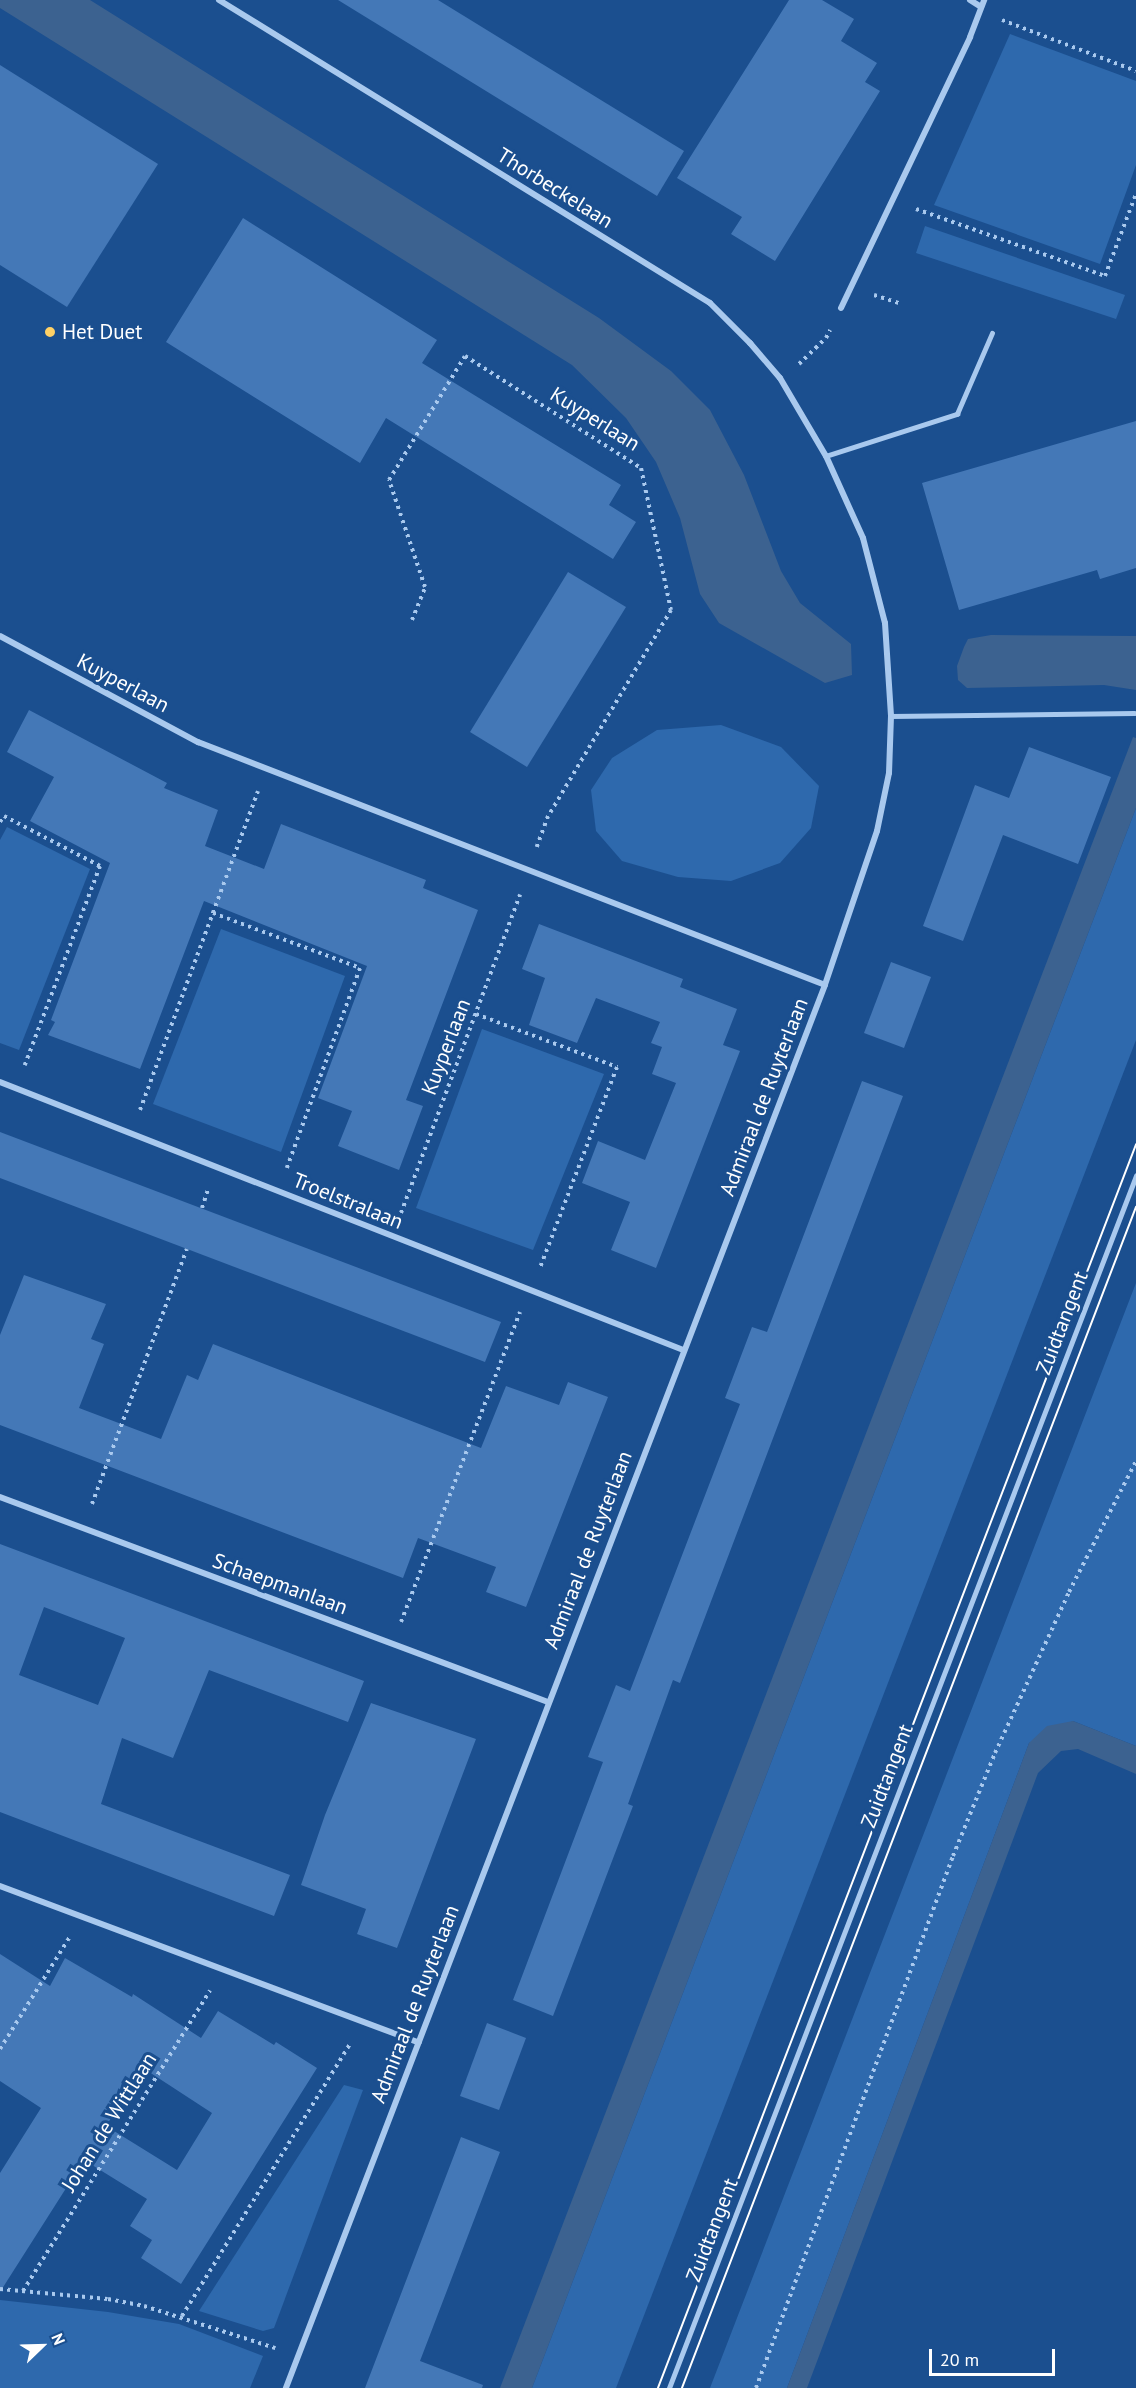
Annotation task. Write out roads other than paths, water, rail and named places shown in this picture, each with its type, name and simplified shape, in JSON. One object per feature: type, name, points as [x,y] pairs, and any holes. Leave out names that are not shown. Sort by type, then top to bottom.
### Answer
[{"type":"street","name":"Thorbeckelaan","points":[[219,0],[710,303],[750,343],[780,378],[826,456]]},
{"type":"street","points":[[841,308],[893,201],[982,6],[970,0]]},
{"type":"street","name":"Admiraal de Ruyterlaan","points":[[286,2388],[825,985],[877,831],[889,773],[891,716],[885,623],[863,538],[826,456]]},
{"type":"street","name":"Kuyperlaan","points":[[0,636],[198,742],[825,985]]},
{"type":"street","name":"Troelstralaan","points":[[0,1082],[683,1350]]},
{"type":"street","name":"Schaepmanlaan","points":[[0,1497],[548,1702]]},
{"type":"street","points":[[0,1886],[419,2043]]},
{"type":"lane","points":[[826,456],[957,414],[992,333]]},
{"type":"lane","points":[[891,716],[1134,712]]},
{"type":"lane","name":"Zuidtangent","points":[[669,2388],[1136,1176]]},
{"type":"tram line","points":[[658,2388],[1136,1145]]},
{"type":"tram line","points":[[682,2388],[1136,1207]]},
{"type":"place","name":"Het Duet","points":[[50,332]]}]
